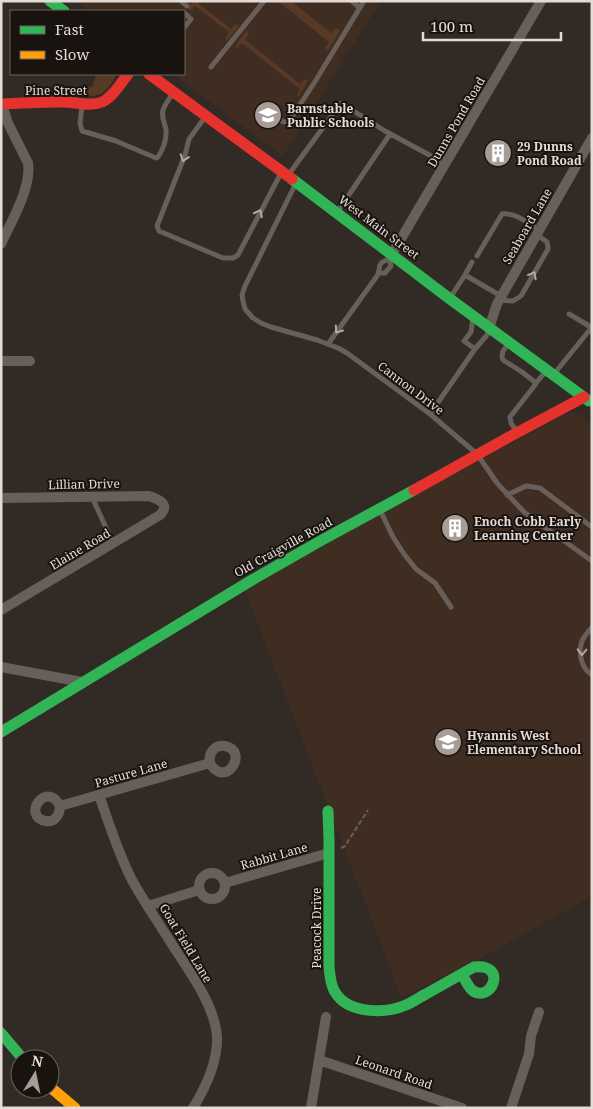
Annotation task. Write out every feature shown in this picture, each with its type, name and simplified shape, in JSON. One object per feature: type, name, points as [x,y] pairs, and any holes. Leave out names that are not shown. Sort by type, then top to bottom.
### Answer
[{"type":"street","points":[[50,1],[63,10]]},
{"type":"street","name":"Dunns Pond Road","points":[[391,257],[541,1]]},
{"type":"street","name":"Pine Street","points":[[1,104],[100,102],[106,99],[127,75]]},
{"type":"street","name":"West Main Street","points":[[150,75],[337,213],[391,257],[588,400]]},
{"type":"street","points":[[1,104],[28,164],[29,171],[26,189],[1,244]]},
{"type":"street","name":"Seaboard Lane","points":[[489,328],[500,298],[592,138]]},
{"type":"street","points":[[1,361],[30,361]]},
{"type":"street","name":"Old Craigville Road","points":[[1,732],[176,625],[322,540],[517,432],[588,400]]},
{"type":"street","name":"Lillian Drive","points":[[1,498],[149,496],[160,500],[164,504]]},
{"type":"street","name":"Elaine Road","points":[[1,610],[162,514],[164,504]]},
{"type":"street","points":[[1,667],[82,682]]},
{"type":"street","name":"Pasture Lane","points":[[60,806],[210,763]]},
{"type":"street","name":"Goat Field Lane","points":[[99,795],[132,880],[192,975],[209,1006],[216,1027],[217,1038],[214,1063],[201,1095],[193,1108]]},
{"type":"street","name":"Peacock Drive","points":[[328,811],[330,835],[329,973],[334,993],[345,1003],[356,1008],[377,1010],[396,1008],[406,1005],[462,974]]},
{"type":"street","name":"Rabbit Lane","points":[[225,883],[329,853]]},
{"type":"street","points":[[214,873],[220,876],[225,883],[223,894],[214,900],[204,897],[199,890],[200,881],[203,876],[209,874],[214,873]]},
{"type":"street","points":[[148,906],[199,890]]},
{"type":"street","points":[[511,1108],[529,1054],[533,1029],[539,1012]]},
{"type":"street","points":[[311,1108],[326,1017]]},
{"type":"street","points":[[1,1034],[14,1049]]},
{"type":"street","name":"Leonard Road","points":[[319,1060],[462,1108]]},
{"type":"street","points":[[60,1095],[75,1108]]},
{"type":"lane","points":[[181,1],[186,6]]},
{"type":"lane","points":[[211,67],[264,1]]},
{"type":"lane","points":[[352,1],[360,8]]},
{"type":"lane","points":[[278,120],[284,122],[290,120],[364,1]]},
{"type":"lane","points":[[340,24],[347,29]]},
{"type":"lane","points":[[83,103],[80,123],[82,131],[116,141],[156,158],[160,156],[166,138],[162,117],[164,108],[174,92]]},
{"type":"lane","points":[[206,116],[189,139],[185,155],[157,226],[159,231],[223,258],[233,258],[238,255],[288,177],[340,103],[390,134],[446,164]]},
{"type":"lane","points":[[337,213],[390,134]]},
{"type":"lane","name":"Cannon Drive","points":[[288,177],[244,286],[242,295],[245,309],[261,324],[317,340],[346,353],[430,414],[477,454],[497,483],[524,512],[592,562]]},
{"type":"lane","points":[[465,275],[500,298],[514,301],[521,296],[548,247],[547,242],[537,232],[512,214],[504,213],[477,256]]},
{"type":"lane","points":[[328,344],[379,273],[385,273],[391,266],[391,257]]},
{"type":"lane","points":[[450,299],[472,262]]},
{"type":"lane","points":[[517,432],[511,423],[510,417],[536,383],[550,372],[591,327],[569,314]]},
{"type":"lane","points":[[473,316],[471,332],[464,342],[475,349]]},
{"type":"lane","points":[[430,414],[475,349],[487,335],[489,328]]},
{"type":"lane","points":[[509,342],[503,351],[502,357],[536,383]]},
{"type":"lane","points":[[507,495],[526,486],[540,488],[592,527]]},
{"type":"lane","points":[[92,496],[113,543]]},
{"type":"lane","points":[[379,510],[404,554],[416,569],[435,583],[451,607]]},
{"type":"lane","points":[[592,627],[582,641],[580,654],[582,665],[592,675]]},
{"type":"path","points":[[329,853],[345,846],[368,810]]},
{"type":"shaded area","name":"Barnstable Public Schools","points":[[75,1],[381,1],[283,156],[174,75],[185,75],[185,10],[88,10]]},
{"type":"shaded area","points":[[193,1],[199,1],[198,3],[231,29],[236,24],[239,25],[228,40],[225,39],[229,32],[195,6],[190,11],[188,9]]},
{"type":"shaded area","points":[[278,1],[291,1],[331,33],[336,28],[339,30],[328,50],[325,48],[329,42]]},
{"type":"shaded area","points":[[246,31],[249,34],[245,40],[300,84],[305,79],[308,80],[298,97],[300,89],[242,43],[237,48],[235,47]]},
{"type":"shaded area","points":[[96,75],[115,75],[109,87],[101,94],[86,95],[83,87],[92,87]]},
{"type":"shaded area","name":"Hyannis West Elementary School","points":[[570,412],[582,416],[592,424],[592,894],[589,898],[484,956],[411,993],[401,996],[245,591],[368,520]]},
{"type":"traffic: fast","points":[[50,1],[63,10]]},
{"type":"traffic: fast","points":[[292,179],[450,299],[589,401]]},
{"type":"traffic: fast","points":[[1,732],[252,580],[414,490]]},
{"type":"traffic: fast","points":[[328,811],[329,966],[330,979],[335,992],[349,1005],[368,1010],[388,1010],[406,1005],[474,967],[484,967],[491,971],[494,976],[491,988],[486,992],[473,991],[462,974]]},
{"type":"traffic: fast","points":[[1,1033],[15,1049]]},
{"type":"traffic: slow","points":[[60,1095],[75,1108]]},
{"type":"traffic: jam","points":[[1,104],[55,102],[88,104],[102,102],[110,97],[127,75]]},
{"type":"traffic: jam","points":[[150,75],[292,179]]},
{"type":"traffic: jam","points":[[414,490],[584,397]]},
{"type":"place","name":"Barnstable Public Schools","points":[[268,115]]},
{"type":"place","name":"29 Dunns Pond Road","points":[[498,153]]},
{"type":"place","name":"Enoch Cobb Early Learning Center","points":[[455,528]]},
{"type":"place","name":"Hyannis West Elementary School","points":[[448,742]]}]
